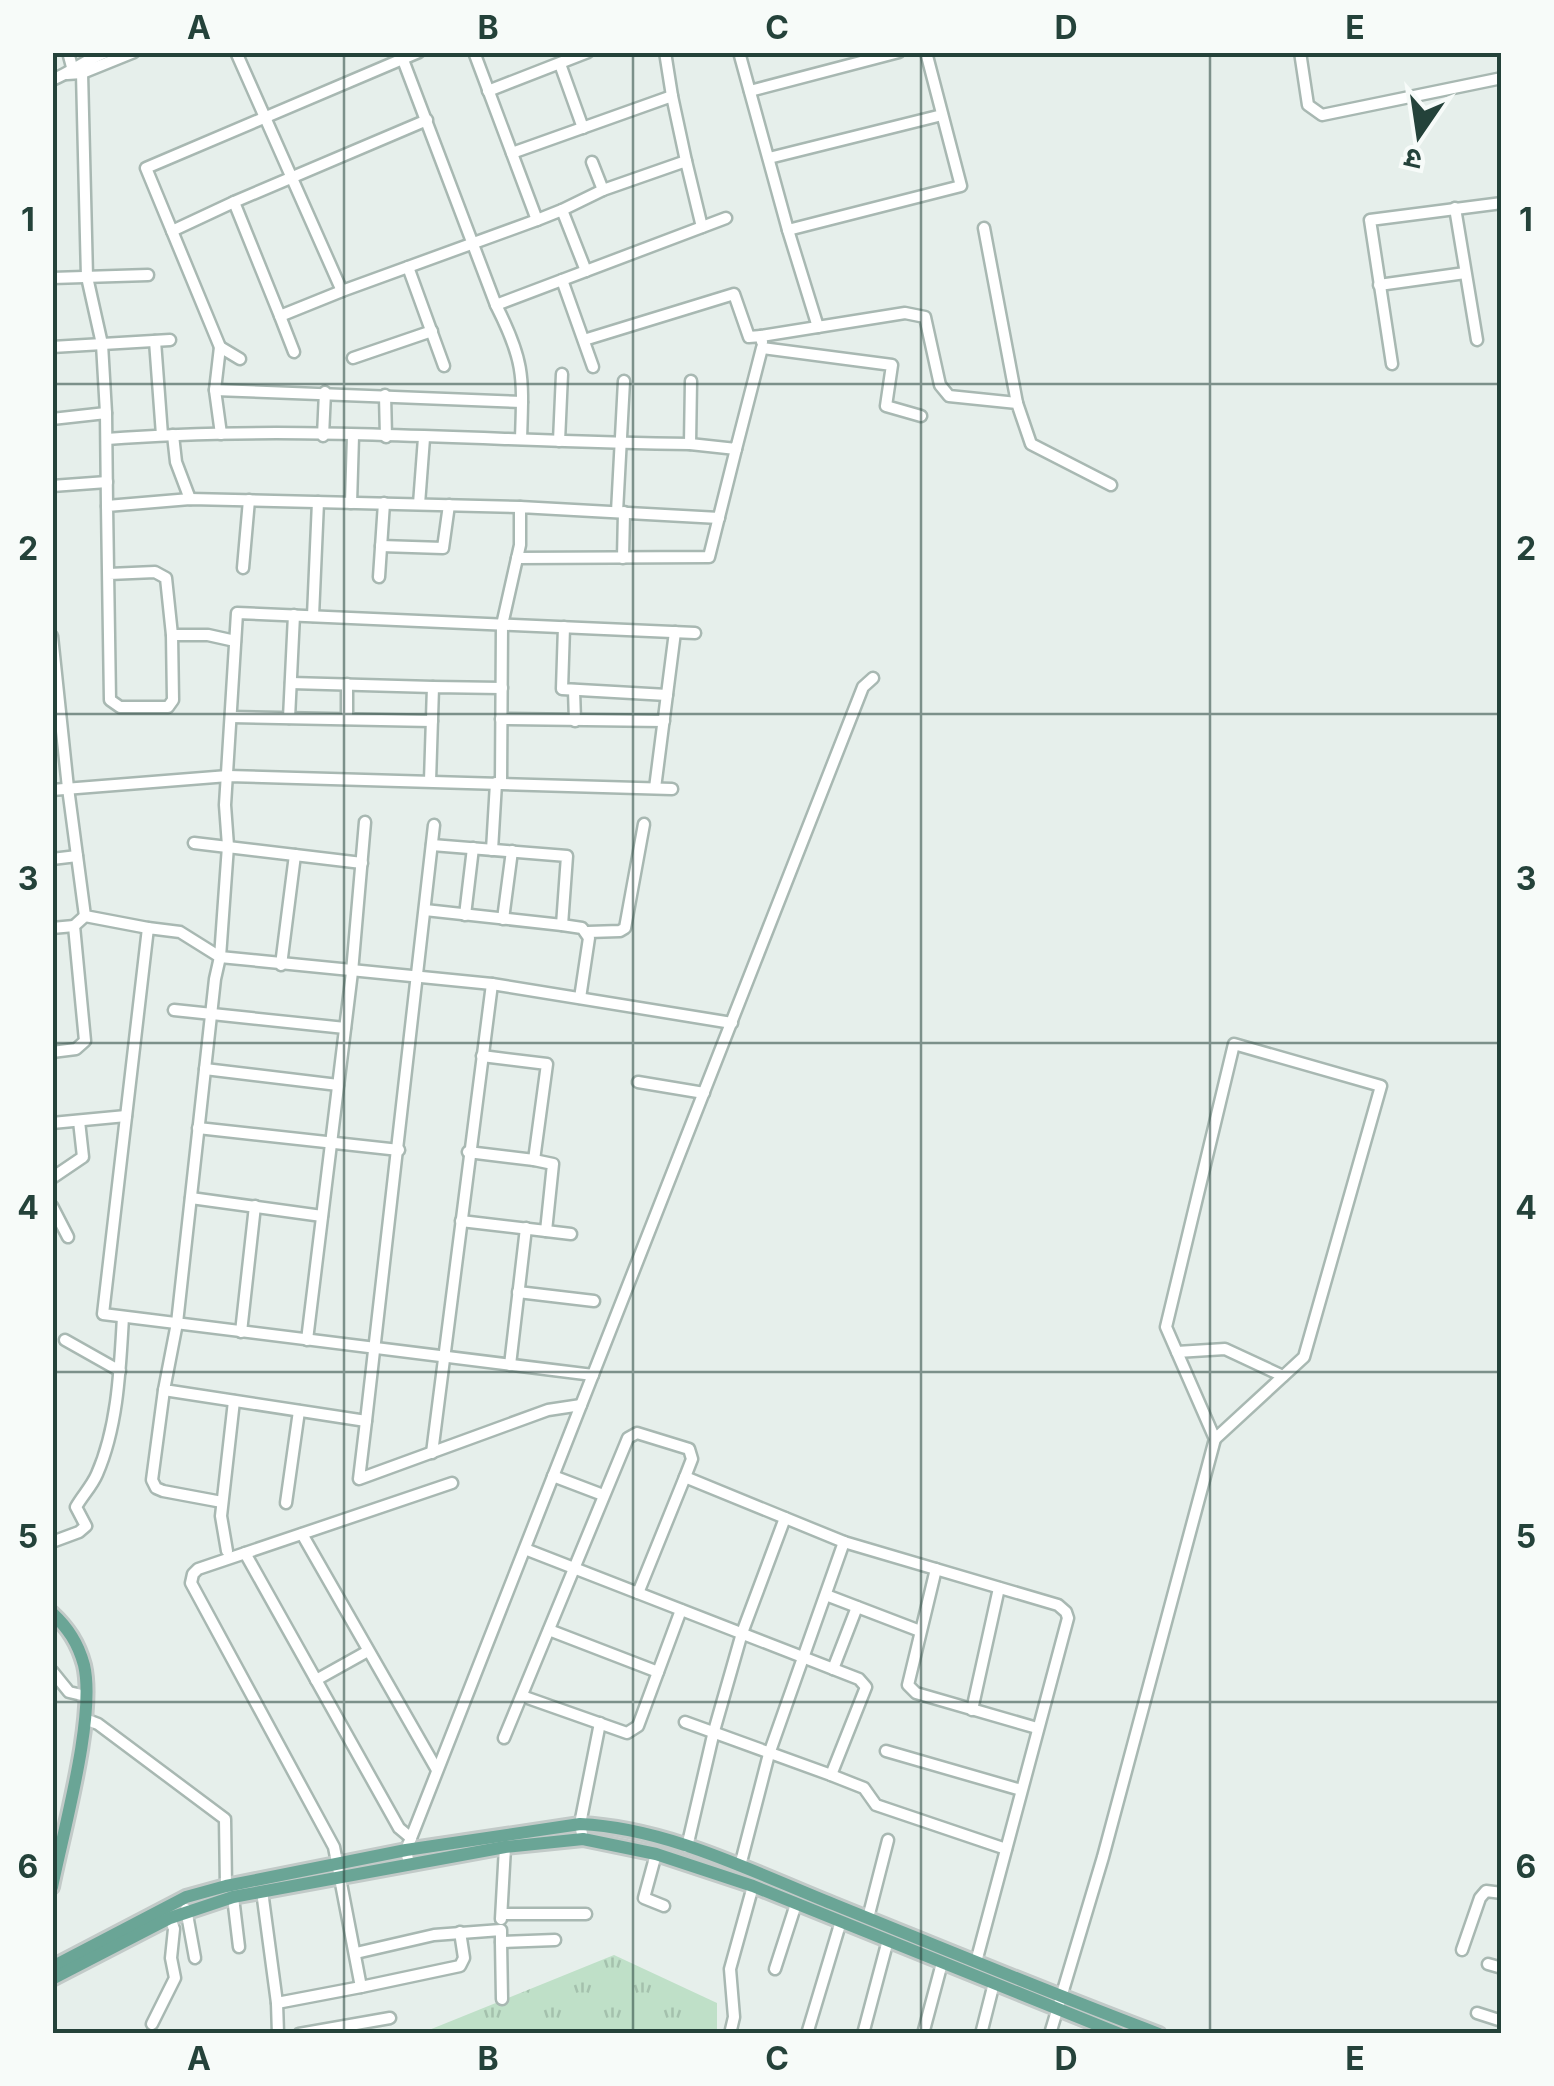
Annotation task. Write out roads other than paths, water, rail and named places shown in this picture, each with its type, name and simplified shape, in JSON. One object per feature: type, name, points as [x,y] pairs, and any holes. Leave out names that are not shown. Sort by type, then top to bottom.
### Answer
[{"type":"main road","points":[[52,1612],[71,1631],[84,1666],[86,1696],[85,1719],[52,1887]]},
{"type":"main road","points":[[52,1622],[64,1633],[84,1666]]},
{"type":"main road","points":[[229,1892],[262,1892],[409,1851],[580,1824],[619,1828],[740,1866],[976,1962],[1120,2034]]},
{"type":"main road","points":[[409,1851],[583,1839],[618,1844],[754,1886],[994,1983],[1160,2034]]},
{"type":"main road","points":[[52,1967],[186,1904],[340,1870]]},
{"type":"main road","points":[[52,1979],[170,1918],[186,1904]]},
{"type":"street","points":[[68,52],[74,71],[87,277],[102,344],[107,439],[108,574],[112,704],[170,705],[172,635],[168,583],[161,573],[108,574]]},
{"type":"street","points":[[74,71],[106,52]]},
{"type":"street","points":[[52,80],[134,52]]},
{"type":"street","points":[[236,52],[342,292]]},
{"type":"street","points":[[220,434],[215,390],[220,347],[146,168],[401,56],[420,52]]},
{"type":"street","points":[[474,52],[537,220]]},
{"type":"street","points":[[488,91],[588,52]]},
{"type":"street","points":[[665,52],[702,226]]},
{"type":"street","points":[[739,52],[818,327]]},
{"type":"street","points":[[750,91],[899,52]]},
{"type":"street","points":[[788,230],[962,186],[926,52]]},
{"type":"street","points":[[1300,52],[1308,105],[1322,115],[1502,78]]},
{"type":"street","points":[[401,56],[496,305],[516,344],[523,370],[521,439]]},
{"type":"street","points":[[560,64],[583,128]]},
{"type":"street","points":[[512,153],[672,96]]},
{"type":"street","points":[[769,158],[942,114]]},
{"type":"street","points":[[172,230],[427,120]]},
{"type":"street","points":[[280,316],[686,161]]},
{"type":"street","points":[[592,162],[603,190]]},
{"type":"street","points":[[234,202],[294,352]]},
{"type":"street","points":[[1392,364],[1370,220],[1502,203]]},
{"type":"street","points":[[1456,208],[1477,340]]},
{"type":"street","points":[[562,210],[586,271]]},
{"type":"street","points":[[496,305],[726,218]]},
{"type":"street","points":[[984,228],[1018,403],[1031,444],[1111,485]]},
{"type":"street","points":[[408,267],[444,366]]},
{"type":"street","points":[[1379,285],[1465,273]]},
{"type":"street","points":[[52,278],[148,275]]},
{"type":"street","points":[[562,280],[593,367]]},
{"type":"street","points":[[584,340],[734,294],[749,337],[916,313],[926,316],[940,385],[949,396],[1018,403]]},
{"type":"street","points":[[353,358],[432,331]]},
{"type":"street","points":[[517,558],[709,558],[762,348],[761,336]]},
{"type":"street","points":[[52,348],[170,340]]},
{"type":"street","points":[[156,341],[168,435],[190,499]]},
{"type":"street","points":[[220,347],[240,359]]},
{"type":"street","points":[[762,348],[892,365],[886,406],[921,416]]},
{"type":"street","points":[[559,441],[562,374]]},
{"type":"street","points":[[623,558],[620,512],[624,381]]},
{"type":"street","points":[[690,444],[691,381]]},
{"type":"street","points":[[215,390],[522,402]]},
{"type":"street","points":[[323,436],[325,392]]},
{"type":"street","points":[[386,396],[386,437]]},
{"type":"street","points":[[52,418],[106,413]]},
{"type":"street","points":[[107,439],[220,434],[521,439],[736,448]]},
{"type":"street","points":[[351,502],[352,436]]},
{"type":"street","points":[[419,504],[424,438]]},
{"type":"street","points":[[52,486],[107,482]]},
{"type":"street","points":[[107,506],[190,499],[351,502],[718,518]]},
{"type":"street","points":[[243,568],[249,500]]},
{"type":"street","points":[[313,616],[318,502]]},
{"type":"street","points":[[379,577],[384,504]]},
{"type":"street","points":[[381,546],[443,548],[449,505]]},
{"type":"street","points":[[492,850],[502,719],[502,624],[517,558],[520,507]]},
{"type":"street","points":[[222,1502],[156,1488],[152,1480],[177,1324],[220,957],[237,613],[695,633]]},
{"type":"street","points":[[289,718],[294,616]]},
{"type":"street","points":[[564,627],[562,689],[667,696]]},
{"type":"street","points":[[655,788],[674,632]]},
{"type":"street","points":[[172,635],[208,635],[235,641]]},
{"type":"street","points":[[52,636],[57,723],[85,916]]},
{"type":"street","points":[[409,1851],[437,1770],[863,687],[873,678]]},
{"type":"street","points":[[291,683],[502,688]]},
{"type":"street","points":[[348,684],[348,719]]},
{"type":"street","points":[[430,781],[433,687]]},
{"type":"street","points":[[574,690],[575,721]]},
{"type":"street","points":[[231,717],[432,721]]},
{"type":"street","points":[[502,719],[664,721]]},
{"type":"street","points":[[52,790],[228,776],[672,789]]},
{"type":"street","points":[[306,1340],[352,972],[366,822]]},
{"type":"street","points":[[425,910],[562,925],[588,932],[620,931],[624,928],[644,824]]},
{"type":"street","points":[[434,825],[359,1479],[548,1410],[581,1405]]},
{"type":"street","points":[[194,843],[362,863]]},
{"type":"street","points":[[432,845],[568,856],[562,925]]},
{"type":"street","points":[[465,914],[473,848]]},
{"type":"street","points":[[504,919],[512,851]]},
{"type":"street","points":[[281,965],[295,855]]},
{"type":"street","points":[[52,859],[77,856]]},
{"type":"street","points":[[85,916],[180,932],[220,957],[492,984],[732,1023]]},
{"type":"street","points":[[52,928],[74,926],[85,916]]},
{"type":"street","points":[[52,1052],[76,1048],[85,1041],[74,926]]},
{"type":"street","points":[[148,928],[103,1314],[593,1376]]},
{"type":"street","points":[[580,998],[588,932]]},
{"type":"street","points":[[432,1452],[492,984]]},
{"type":"street","points":[[174,1010],[345,1028]]},
{"type":"street","points":[[1050,2034],[1215,1439],[1304,1357],[1381,1086],[1234,1044],[1166,1327],[1215,1439]]},
{"type":"street","points":[[482,1056],[547,1064],[534,1160]]},
{"type":"street","points":[[205,1069],[338,1085]]},
{"type":"street","points":[[638,1082],[704,1093]]},
{"type":"street","points":[[52,1123],[126,1116]]},
{"type":"street","points":[[52,1178],[82,1157],[79,1120]]},
{"type":"street","points":[[198,1128],[398,1150]]},
{"type":"street","points":[[468,1152],[553,1164],[546,1230]]},
{"type":"street","points":[[191,1198],[322,1216]]},
{"type":"street","points":[[52,1206],[68,1237]]},
{"type":"street","points":[[240,1332],[255,1206]]},
{"type":"street","points":[[460,1221],[572,1234]]},
{"type":"street","points":[[510,1365],[526,1228]]},
{"type":"street","points":[[518,1292],[594,1301]]},
{"type":"street","points":[[52,1542],[86,1526],[76,1507],[100,1466],[120,1371],[123,1317]]},
{"type":"street","points":[[65,1340],[120,1371]]},
{"type":"street","points":[[1177,1352],[1225,1349],[1283,1376]]},
{"type":"street","points":[[164,1390],[366,1422]]},
{"type":"street","points":[[227,1551],[222,1502],[234,1401]]},
{"type":"street","points":[[286,1503],[299,1411]]},
{"type":"street","points":[[504,1738],[604,1495],[631,1434],[638,1432],[689,1449],[692,1459],[638,1593]]},
{"type":"street","points":[[554,1476],[604,1495]]},
{"type":"street","points":[[685,1477],[844,1542],[1058,1605],[1066,1612],[1068,1618],[976,1962]]},
{"type":"street","points":[[362,1987],[334,1847],[191,1583],[198,1569],[452,1484]]},
{"type":"street","points":[[687,1847],[742,1633],[785,1518]]},
{"type":"street","points":[[302,1534],[437,1770]]},
{"type":"street","points":[[740,1866],[770,1754],[844,1542]]},
{"type":"street","points":[[525,1548],[864,1681],[866,1687],[831,1775]]},
{"type":"street","points":[[245,1553],[409,1851]]},
{"type":"street","points":[[936,1569],[908,1685],[916,1694],[1037,1728]]},
{"type":"street","points":[[972,1710],[999,1588]]},
{"type":"street","points":[[826,1595],[920,1631]]},
{"type":"street","points":[[833,1669],[857,1607]]},
{"type":"street","points":[[522,1696],[632,1732],[638,1726],[681,1610]]},
{"type":"street","points":[[549,1630],[658,1672]]},
{"type":"street","points":[[316,1680],[368,1652]]},
{"type":"street","points":[[52,1672],[69,1692],[86,1696]]},
{"type":"street","points":[[85,1719],[98,1724],[225,1818],[229,1892],[239,1947]]},
{"type":"street","points":[[686,1722],[864,1788],[876,1805],[1006,1849]]},
{"type":"street","points":[[583,1839],[580,1824],[600,1724]]},
{"type":"street","points":[[886,1751],[1021,1790]]},
{"type":"street","points":[[868,1918],[888,1840]]},
{"type":"street","points":[[502,1999],[505,1847]]},
{"type":"street","points":[[656,1854],[644,1898],[664,1906]]},
{"type":"street","points":[[730,2034],[734,2017],[730,1970],[754,1886]]},
{"type":"street","points":[[1462,1950],[1480,1898],[1486,1891],[1502,1893]]},
{"type":"street","points":[[262,1892],[278,2034]]},
{"type":"street","points":[[186,1904],[195,1958]]},
{"type":"street","points":[[774,1969],[796,1904]]},
{"type":"street","points":[[502,1914],[586,1914]]},
{"type":"street","points":[[152,2024],[175,1978],[171,1958],[174,1929],[170,1918]]},
{"type":"street","points":[[807,2034],[840,1922]]},
{"type":"street","points":[[356,1953],[460,1932],[555,1940]]},
{"type":"street","points":[[277,2003],[460,1966],[464,1958],[460,1932]]},
{"type":"street","points":[[863,2034],[888,1940]]},
{"type":"street","points":[[923,2034],[942,1962]]},
{"type":"street","points":[[1488,1964],[1502,1968]]},
{"type":"street","points":[[981,2034],[994,1983]]},
{"type":"street","points":[[1476,2013],[1502,2021]]},
{"type":"street","points":[[299,2034],[390,2018]]}]
